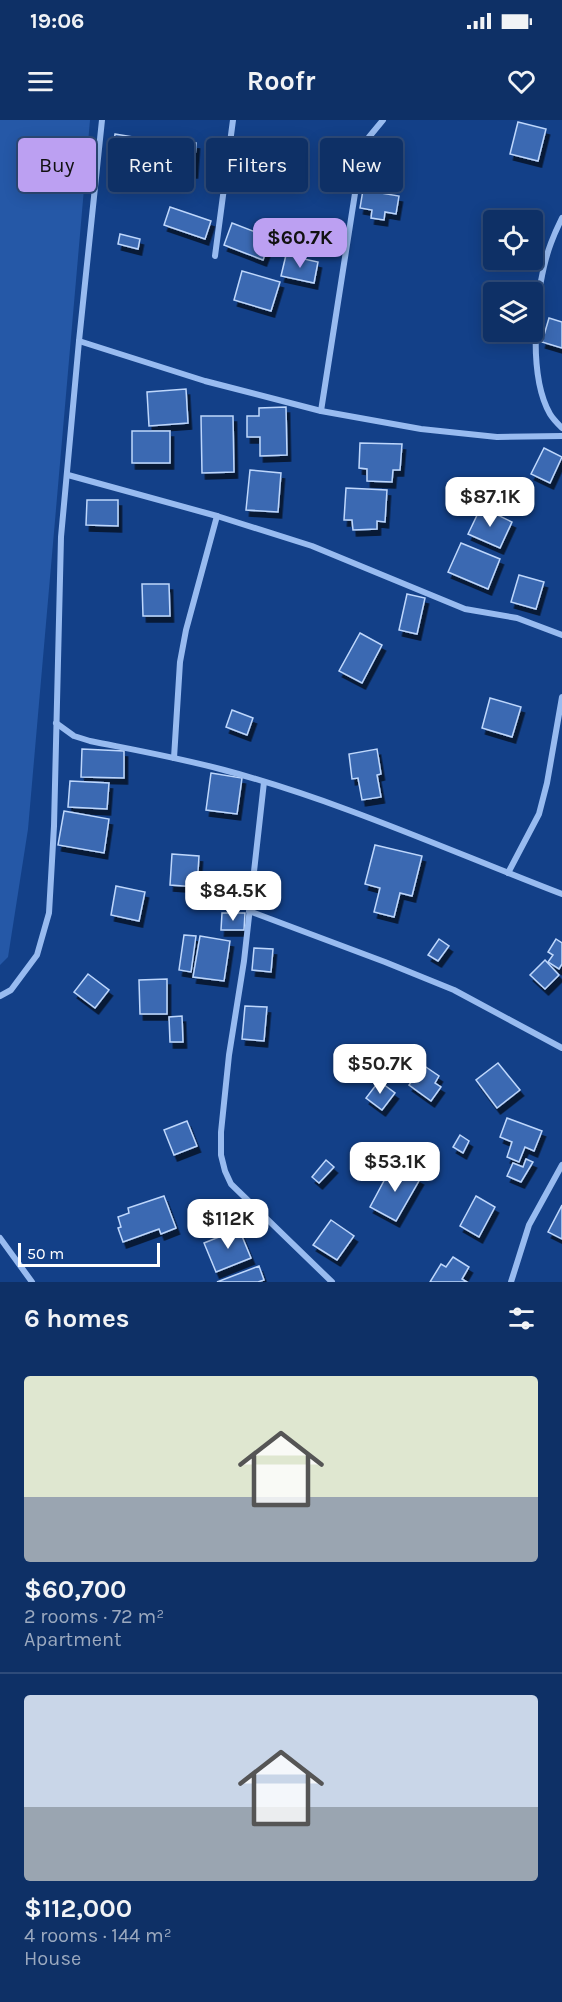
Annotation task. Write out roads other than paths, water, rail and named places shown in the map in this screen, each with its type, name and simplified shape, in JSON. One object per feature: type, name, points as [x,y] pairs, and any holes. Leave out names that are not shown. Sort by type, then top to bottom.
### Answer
[{"type":"street","points":[[0,996],[11,990],[37,955],[49,913],[54,826],[61,537],[78,342],[102,120]]},
{"type":"street","points":[[215,256],[233,120]]},
{"type":"street","points":[[321,411],[362,155],[369,138],[383,120]]},
{"type":"street","points":[[562,218],[550,244],[539,291],[536,362],[540,389],[550,414],[562,428]]},
{"type":"street","points":[[78,342],[205,381],[321,411],[421,429],[497,438],[562,436]]},
{"type":"street","points":[[68,475],[217,516],[312,546],[465,609],[517,618],[562,636]]},
{"type":"street","points":[[174,758],[180,662],[186,630],[217,516]]},
{"type":"street","points":[[508,873],[539,814],[548,783],[562,698]]},
{"type":"street","points":[[56,723],[74,736],[90,741],[225,770],[264,782],[395,827],[562,894]]},
{"type":"street","points":[[264,782],[244,961],[229,1055],[221,1132],[221,1155],[231,1184],[333,1282]]},
{"type":"street","points":[[249,911],[454,990],[562,1048]]},
{"type":"street","points":[[511,1282],[530,1224],[559,1177],[562,1165]]},
{"type":"street","points":[[0,1238],[32,1282]]}]
